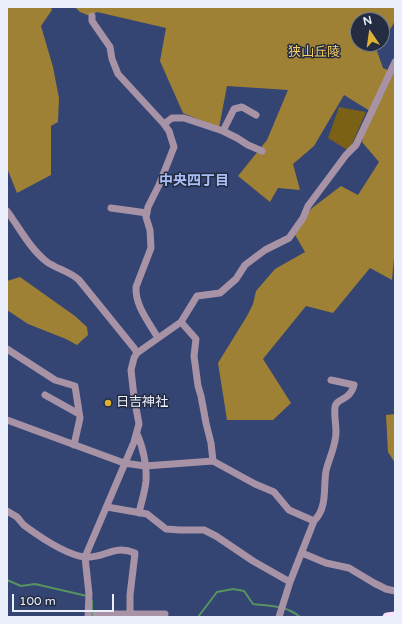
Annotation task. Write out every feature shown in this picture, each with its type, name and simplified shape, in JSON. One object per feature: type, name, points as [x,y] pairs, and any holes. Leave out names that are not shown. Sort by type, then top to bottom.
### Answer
[{"type":"main road","points":[[387,617],[395,616]]},
{"type":"street","points":[[92,16],[92,21],[110,47],[112,59],[118,74],[164,124],[169,131],[174,147],[159,185],[148,207],[146,216],[150,230],[151,248],[138,279],[136,294],[139,305],[158,338]]},
{"type":"street","points":[[88,617],[89,596],[85,557],[137,434],[139,424],[131,370],[134,358],[137,353],[181,322],[197,296],[220,293],[236,279],[245,265],[265,250],[289,238],[303,218],[308,206],[346,154],[356,145],[395,62]]},
{"type":"street","points":[[223,131],[234,109],[242,107],[256,115]]},
{"type":"street","points":[[164,124],[172,118],[184,118],[223,131],[262,151]]},
{"type":"street","points":[[111,208],[147,213]]},
{"type":"street","points":[[7,211],[40,255],[59,269],[73,274],[79,280],[137,353]]},
{"type":"street","points":[[181,322],[196,339],[194,356],[198,386],[214,462]]},
{"type":"street","points":[[7,349],[55,380],[75,386],[79,414],[74,445]]},
{"type":"street","points":[[281,611],[290,582],[314,521],[318,517],[324,501],[326,471],[335,444],[335,406],[338,401],[347,397],[352,391],[354,385],[331,380]]},
{"type":"street","points":[[45,395],[79,414]]},
{"type":"street","points":[[7,420],[124,463],[145,466],[214,462],[255,484],[274,492],[289,510],[314,521]]},
{"type":"street","points":[[137,434],[141,442],[146,481],[139,513]]},
{"type":"street","points":[[107,507],[147,514],[166,529],[204,530],[290,582]]},
{"type":"street","points":[[7,510],[17,517],[24,526],[71,554],[85,557],[118,550],[136,553],[130,595],[130,614]]},
{"type":"street","points":[[302,553],[326,563],[349,568],[374,583],[386,589],[395,591]]},
{"type":"street","points":[[96,614],[165,614]]},
{"type":"shaded area","points":[[339,107],[366,112],[349,151],[328,138]]},
{"type":"green space","points":[[7,7],[51,7],[52,10],[41,26],[53,67],[59,98],[58,122],[51,126],[51,175],[17,193],[7,168]]},
{"type":"green space","name":"狭山丘陵","points":[[75,7],[395,7],[395,21],[390,29],[390,12],[350,12],[350,52],[377,52],[383,68],[395,73],[395,247],[392,280],[370,268],[333,313],[306,306],[263,359],[291,403],[273,420],[227,420],[218,363],[247,316],[253,304],[256,291],[275,269],[305,252],[294,233],[312,208],[341,186],[358,195],[379,162],[362,142],[370,111],[344,95],[314,146],[293,164],[300,190],[278,188],[270,202],[238,176],[267,140],[288,90],[227,86],[219,128],[183,113],[160,61],[166,28],[97,12],[90,16],[80,12]]},
{"type":"green space","points":[[20,277],[75,316],[87,327],[88,335],[77,345],[28,324],[7,310],[7,281]]},
{"type":"green space","points":[[395,414],[395,463],[388,452],[386,415]]},
{"type":"waterway","points":[[7,580],[21,586],[35,584],[87,596]]},
{"type":"waterway","points":[[198,617],[217,592],[233,589],[244,591],[253,604],[283,608],[300,617]]},
{"type":"waterway","points":[[92,601],[92,617]]},
{"type":"place","name":"日吉神社","points":[[108,403]]},
{"type":"district","name":"中央四丁目","points":[[194,181]]}]
